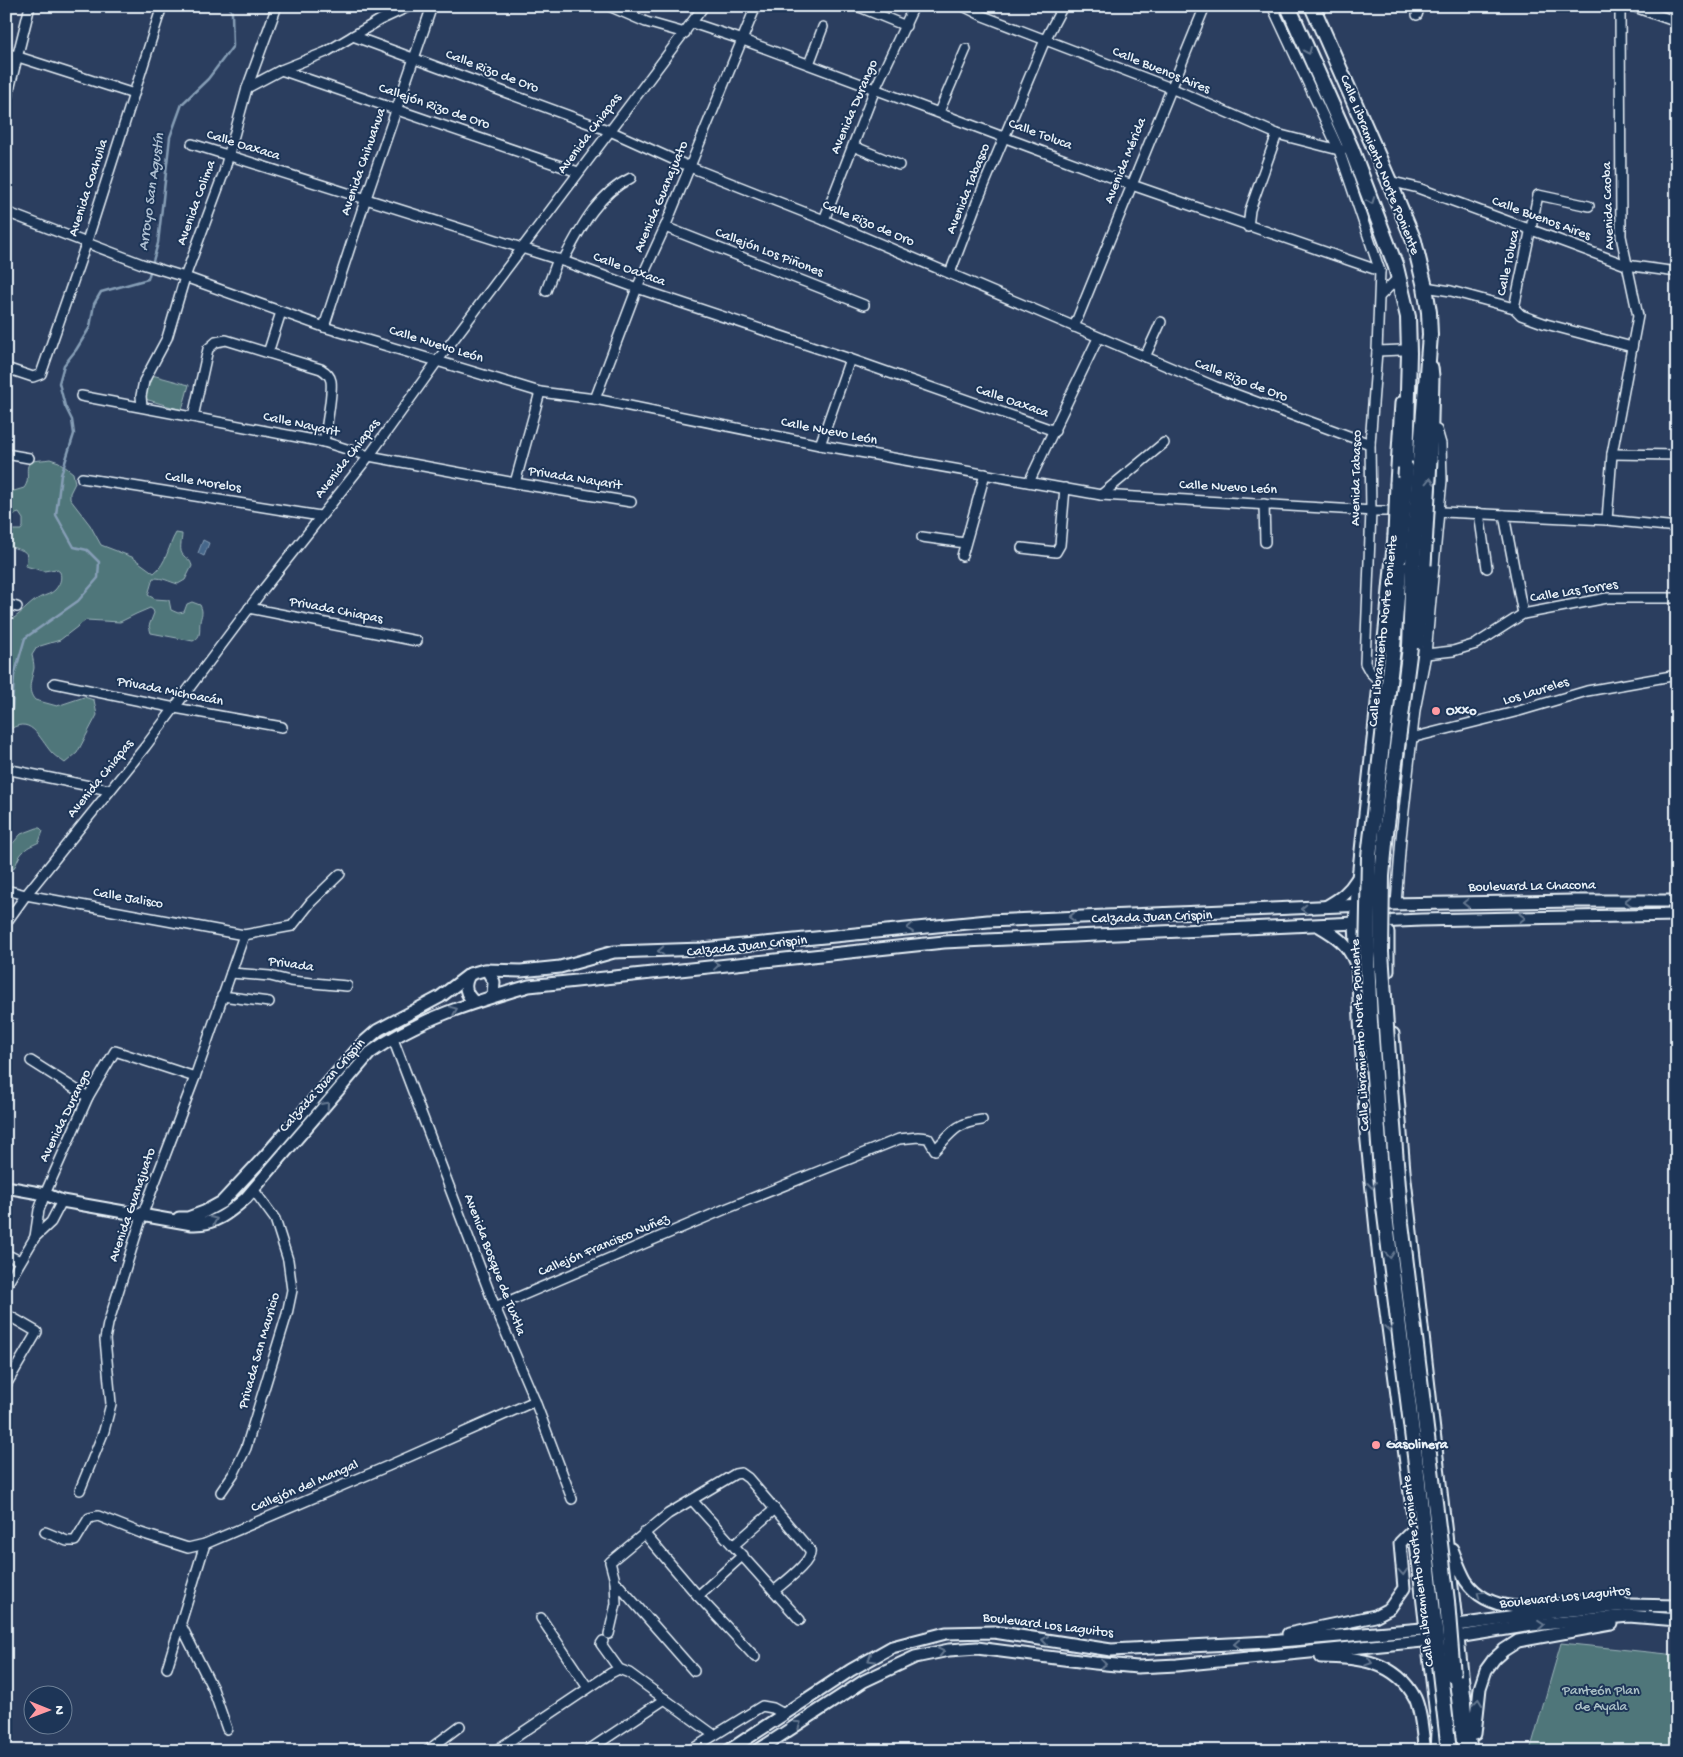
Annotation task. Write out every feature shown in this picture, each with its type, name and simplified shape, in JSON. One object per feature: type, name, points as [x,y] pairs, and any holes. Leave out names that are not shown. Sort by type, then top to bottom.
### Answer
[{"type":"highway","name":"Calle Libramiento Norte Poniente","points":[[1288,6],[1398,278],[1408,317],[1410,353],[1406,468],[1393,648],[1369,857],[1367,959],[1383,1199],[1416,1456],[1449,1751]]},
{"type":"highway","name":"Calle Libramiento Norte Poniente","points":[[1312,6],[1414,241],[1429,312],[1426,461],[1419,564],[1386,832],[1382,876],[1381,952],[1401,1223],[1447,1601],[1462,1751]]},
{"type":"main road","name":"Calle Libramiento Norte Poniente","points":[[1408,317],[1402,350],[1403,377],[1394,536],[1355,906],[1355,924],[1369,1160],[1379,1259],[1428,1641],[1438,1732],[1437,1751]]},
{"type":"main road","name":"Calle Libramiento Norte Poniente","points":[[1426,461],[1431,428],[1433,376],[1429,359]]},
{"type":"main road","name":"Calle Libramiento Norte Poniente","points":[[1419,564],[1415,671],[1408,739],[1390,860],[1392,904],[1387,922],[1389,977],[1404,1170],[1472,1751]]},
{"type":"main road","points":[[1323,908],[1339,900],[1350,890],[1358,878]]},
{"type":"main road","name":"Boulevard La Chacona","points":[[1392,904],[1677,901]]},
{"type":"main road","name":"Calzada Juan Crispin","points":[[166,1219],[188,1218],[222,1202],[265,1156],[362,1044],[378,1030],[440,997],[470,974],[488,970],[521,971],[560,967],[614,952],[702,949],[988,921],[1392,904]]},
{"type":"main road","name":"Calzada Juan Crispin","points":[[6,1187],[44,1194],[62,1201],[204,1225],[226,1215],[253,1189],[370,1054],[393,1039],[435,1018],[475,1002],[529,986],[944,942],[1421,920],[1677,915]]},
{"type":"main road","points":[[1319,926],[1336,936],[1346,946],[1358,969]]},
{"type":"main road","points":[[488,970],[494,982],[493,996]]},
{"type":"main road","points":[[470,974],[466,989],[475,1002]]},
{"type":"main road","points":[[1269,1642],[1276,1637],[1288,1634],[1375,1616],[1390,1608],[1404,1588],[1400,1543],[1414,1529]]},
{"type":"main road","points":[[1446,1535],[1466,1580],[1474,1590],[1494,1602],[1520,1607],[1536,1607],[1600,1598],[1629,1611],[1675,1621]]},
{"type":"main road","name":"Boulevard Los Laguitos","points":[[728,1751],[851,1670],[892,1646],[946,1633],[994,1632],[1110,1650],[1269,1642],[1426,1629],[1458,1631],[1561,1611],[1629,1611],[1677,1606]]},
{"type":"main road","points":[[1472,1751],[1480,1688],[1486,1670],[1504,1650],[1518,1641],[1620,1623],[1629,1611]]},
{"type":"main road","points":[[757,1751],[864,1681],[915,1657],[950,1650],[977,1648],[1137,1667],[1269,1657],[1428,1641],[1458,1631]]},
{"type":"main road","points":[[1269,1657],[1345,1657],[1361,1659],[1394,1673],[1415,1698],[1425,1751]]},
{"type":"street","points":[[6,102],[30,6]]},
{"type":"street","name":"Avenida Coahuila","points":[[6,368],[33,377],[38,377],[41,374],[87,241],[162,6]]},
{"type":"street","name":"Avenida Colima","points":[[142,407],[141,396],[144,381],[167,338],[185,277],[229,157],[247,88],[277,6]]},
{"type":"street","points":[[247,88],[281,70],[326,52],[380,20],[410,6]]},
{"type":"street","name":"Avenida Chihuahua","points":[[324,327],[432,6]]},
{"type":"street","points":[[609,6],[646,22],[685,33]]},
{"type":"street","name":"Avenida Chiapas","points":[[6,923],[26,895],[175,708],[320,516],[370,456],[438,360],[704,6]]},
{"type":"street","name":"Avenida Guanajuato","points":[[595,399],[637,288],[665,227],[756,6]]},
{"type":"street","points":[[857,6],[906,26]]},
{"type":"street","name":"Avenida Durango","points":[[824,220],[852,146],[914,6]]},
{"type":"street","name":"Calle Buenos Aires","points":[[963,6],[983,16],[1171,88],[1277,134],[1345,149]]},
{"type":"street","name":"Avenida Tabasco","points":[[950,273],[1045,40],[1063,6]]},
{"type":"street","name":"Avenida Mérida","points":[[1074,327],[1205,6]]},
{"type":"street","name":"Avenida Tabasco","points":[[1272,6],[1345,149],[1380,272],[1377,352],[1370,444],[1371,511],[1365,664],[1379,681]]},
{"type":"street","name":"Avenida Caoba","points":[[1607,520],[1612,454],[1638,316],[1621,236],[1620,6]]},
{"type":"street","points":[[1632,6],[1677,22]]},
{"type":"street","name":"Calle Toluca","points":[[692,23],[809,64],[1248,227],[1380,272]]},
{"type":"street","points":[[809,64],[823,27]]},
{"type":"street","name":"Calle Rizo de Oro","points":[[353,36],[610,131],[690,167],[824,220],[1216,387],[1370,444]]},
{"type":"street","points":[[939,112],[966,49]]},
{"type":"street","points":[[6,53],[134,94]]},
{"type":"street","name":"Callejón Rizo de Oro","points":[[281,70],[578,172]]},
{"type":"street","points":[[1248,227],[1250,210],[1277,134]]},
{"type":"street","name":"Calle Oaxaca","points":[[192,144],[561,260],[637,288],[850,359],[1055,431]]},
{"type":"street","points":[[852,146],[898,165]]},
{"type":"street","points":[[546,291],[561,260],[590,212],[617,185],[631,178]]},
{"type":"street","name":"Calle Buenos Aires","points":[[1389,181],[1418,188],[1626,265],[1677,272]]},
{"type":"street","name":"Calle Toluca","points":[[1514,308],[1538,195],[1589,206]]},
{"type":"street","name":"Calle Nuevo León","points":[[6,212],[87,241],[142,264],[185,277],[324,327],[540,392],[595,399],[820,445],[1101,495],[1371,511],[1439,511],[1607,520],[1677,527]]},
{"type":"street","name":"Callejón Los Piñones","points":[[665,227],[864,305]]},
{"type":"street","points":[[1380,296],[1398,278]]},
{"type":"street","points":[[1425,287],[1451,291],[1514,308],[1521,314],[1546,324],[1632,347]]},
{"type":"street","points":[[268,353],[281,312]]},
{"type":"street","points":[[1145,357],[1161,322]]},
{"type":"street","points":[[1029,482],[1098,338]]},
{"type":"street","points":[[193,417],[206,354],[211,345],[226,340],[321,369],[329,376],[331,387],[324,442]]},
{"type":"street","points":[[1377,352],[1402,350]]},
{"type":"street","points":[[820,445],[850,359]]},
{"type":"street","points":[[515,483],[540,392]]},
{"type":"street","name":"Calle Nayarit","points":[[82,396],[324,442],[370,456],[515,483]]},
{"type":"street","points":[[1408,739],[1426,654],[1442,480],[1441,444],[1437,430],[1431,428]]},
{"type":"street","points":[[1101,495],[1164,443]]},
{"type":"street","points":[[6,454],[29,458]]},
{"type":"street","points":[[1612,454],[1677,455]]},
{"type":"street","points":[[962,556],[985,474]]},
{"type":"street","name":"Calle Morelos","points":[[82,478],[320,516]]},
{"type":"street","name":"Privada Nayarit","points":[[515,483],[631,502]]},
{"type":"street","points":[[1022,548],[1056,552],[1060,545],[1065,488]]},
{"type":"street","points":[[1264,504],[1265,542]]},
{"type":"street","points":[[1479,513],[1487,568]]},
{"type":"street","points":[[1504,515],[1523,614]]},
{"type":"street","points":[[922,537],[965,544]]},
{"type":"street","name":"Calle Las Torres","points":[[1426,654],[1453,651],[1476,644],[1523,614],[1607,598],[1677,598]]},
{"type":"street","points":[[6,604],[17,607]]},
{"type":"street","name":"Privada Chiapas","points":[[249,608],[417,641]]},
{"type":"street","name":"Los Laureles","points":[[1408,739],[1519,712],[1587,691],[1677,675]]},
{"type":"street","name":"Privada Michoacán","points":[[54,684],[282,727]]},
{"type":"street","points":[[6,769],[109,790]]},
{"type":"street","points":[[244,935],[292,926],[311,902],[340,874]]},
{"type":"street","name":"Calle Jalisco","points":[[6,890],[244,935]]},
{"type":"street","name":"Avenida Guanajuato","points":[[80,1490],[104,1431],[111,1404],[105,1339],[108,1324],[142,1216],[195,1076],[244,935]]},
{"type":"street","name":"Privada","points":[[231,973],[347,986]]},
{"type":"street","points":[[222,996],[269,1002]]},
{"type":"street","name":"Avenida Bosque de Tuxtla","points":[[393,1039],[495,1307],[535,1401],[572,1499]]},
{"type":"street","name":"Avenida Durango","points":[[35,1237],[39,1210],[44,1194],[88,1097],[115,1051],[195,1076]]},
{"type":"street","points":[[30,1061],[88,1097]]},
{"type":"street","name":"Callejón Francisco Nuñez","points":[[495,1307],[723,1210],[898,1139],[928,1138],[935,1150],[957,1126],[969,1121],[982,1120]]},
{"type":"street","name":"Privada San Mauricio","points":[[221,1492],[234,1473],[246,1448],[287,1314],[292,1290],[288,1260],[275,1219],[253,1189]]},
{"type":"street","points":[[6,1286],[35,1237],[51,1222],[62,1201]]},
{"type":"street","points":[[6,1254],[20,1261]]},
{"type":"street","points":[[6,1314],[37,1332],[6,1385]]},
{"type":"street","name":"Callejón del Mangal","points":[[45,1532],[67,1541],[75,1540],[89,1518],[98,1516],[141,1533],[188,1548],[204,1544],[535,1401]]},
{"type":"street","points":[[714,1735],[665,1699],[619,1669],[604,1639],[616,1604],[615,1581],[610,1562],[668,1514],[735,1474],[741,1473],[748,1478],[810,1550],[811,1554],[808,1561],[774,1591]]},
{"type":"street","points":[[692,1500],[800,1620]]},
{"type":"street","points":[[734,1545],[775,1509]]},
{"type":"street","points":[[644,1533],[698,1596],[755,1657]]},
{"type":"street","points":[[167,1668],[204,1544]]},
{"type":"street","points":[[698,1596],[743,1555]]},
{"type":"street","points":[[615,1581],[694,1671]]},
{"type":"street","points":[[542,1618],[588,1688]]},
{"type":"street","points":[[180,1625],[212,1689],[228,1729]]},
{"type":"street","points":[[495,1751],[619,1669]]},
{"type":"street","points":[[587,1751],[665,1699]]},
{"type":"street","points":[[689,1751],[762,1706],[773,1708],[784,1714]]},
{"type":"street","points":[[427,1751],[460,1726]]},
{"type":"green space","points":[[152,375],[189,385],[182,410],[145,399]]},
{"type":"green space","points":[[50,459],[59,462],[73,473],[75,483],[70,493],[70,499],[90,525],[101,545],[132,557],[154,573],[165,559],[176,533],[182,534],[181,551],[192,566],[185,580],[178,584],[153,578],[148,595],[155,599],[169,600],[171,610],[178,613],[184,612],[187,604],[192,602],[200,605],[202,612],[199,635],[193,641],[151,633],[149,626],[154,613],[150,608],[120,622],[86,620],[60,640],[37,647],[32,655],[34,668],[30,688],[35,700],[57,706],[84,697],[94,700],[97,715],[77,753],[65,763],[52,753],[38,734],[28,726],[22,725],[6,732],[6,684],[11,674],[10,670],[6,668],[6,622],[16,617],[36,600],[57,588],[61,577],[60,572],[56,569],[44,571],[25,566],[27,555],[25,552],[7,544],[6,534],[8,530],[21,530],[23,519],[19,513],[6,517],[6,489],[14,491],[24,488],[27,480],[27,469],[30,463]]},
{"type":"green space","points":[[37,828],[43,831],[39,842],[21,854],[13,869],[6,875],[6,851],[21,834]]},
{"type":"green space","name":"Panteón Plan de Ayala","points":[[1561,1643],[1677,1655],[1677,1751],[1530,1751]]},
{"type":"water","points":[[203,540],[209,543],[204,556],[198,553]]},
{"type":"waterway","name":"Arroyo San Agustín","points":[[6,712],[12,709],[14,676],[25,638],[78,601],[98,578],[99,562],[87,550],[74,547],[56,515],[61,475],[74,434],[72,420],[65,406],[59,383],[64,365],[90,327],[94,304],[101,292],[148,279],[158,243],[170,137],[182,104],[208,79],[233,46],[232,13],[229,6]]},
{"type":"place","name":"Oxxo","points":[[1436,711]]},
{"type":"place","name":"Gasolinera","points":[[1376,1445]]}]
